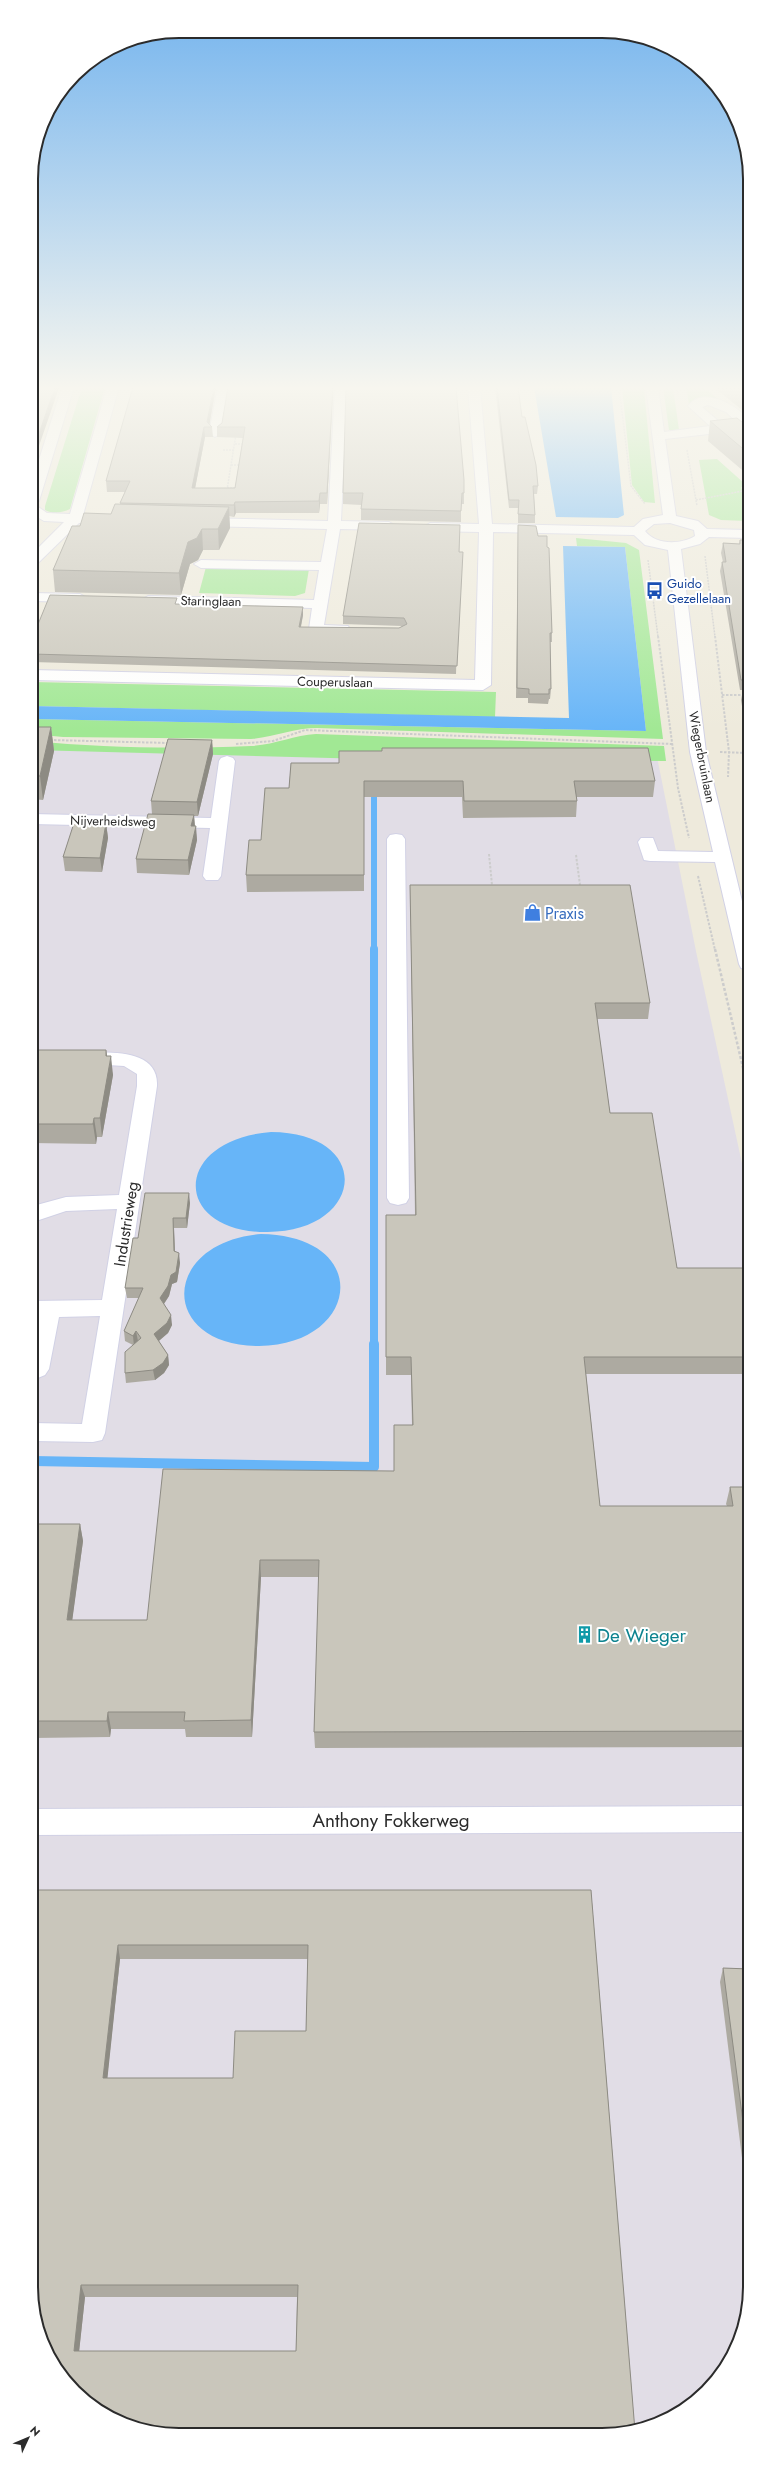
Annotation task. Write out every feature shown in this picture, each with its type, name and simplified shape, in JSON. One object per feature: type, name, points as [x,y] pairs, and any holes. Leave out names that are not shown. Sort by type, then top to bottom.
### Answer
[{"type":"street","points":[[38,555],[75,519],[80,502]]},
{"type":"street","points":[[335,502],[334,525],[319,604],[316,629],[354,630]]},
{"type":"street","points":[[484,502],[486,529]]},
{"type":"street","points":[[668,502],[670,519]]},
{"type":"street","points":[[38,512],[44,517],[121,520]]},
{"type":"street","points":[[638,531],[641,526],[648,522],[670,519],[693,524],[703,533],[743,534]]},
{"type":"street","points":[[190,522],[402,527]]},
{"type":"street","points":[[418,527],[638,531]]},
{"type":"street","name":"Couperuslaan","points":[[38,675],[483,685],[486,529]]},
{"type":"street","points":[[638,531],[641,537],[649,541],[674,546],[698,541],[703,533]]},
{"type":"street","name":"Wiegerbruinlaan","points":[[674,546],[695,733],[743,943]]},
{"type":"street","points":[[201,564],[326,566]]},
{"type":"street","points":[[38,597],[98,599]]},
{"type":"street","name":"Staringlaan","points":[[136,600],[319,604]]},
{"type":"street","points":[[212,876],[227,761]]},
{"type":"street","name":"Nijverheidsweg","points":[[38,818],[219,823]]},
{"type":"street","points":[[396,839],[398,1198]]},
{"type":"street","points":[[647,842],[650,856],[723,857]]},
{"type":"street","name":"Industrieweg","points":[[38,1432],[93,1433],[148,1086],[147,1074],[137,1063],[126,1061],[62,1059]]},
{"type":"street","points":[[38,1212],[51,1207],[70,1204],[130,1202]]},
{"type":"street","points":[[38,1354],[41,1308],[113,1308]]},
{"type":"street","name":"Anthony Fokkerweg","points":[[38,1822],[743,1819]]},
{"type":"path","points":[[221,522],[225,502]]},
{"type":"path","points":[[641,502],[646,509]]},
{"type":"path","points":[[696,502],[697,511]]},
{"type":"path","points":[[705,554],[729,752],[743,753]]},
{"type":"path","name":"Wiegerbruinlaan","points":[[648,556],[678,788],[743,1068]]},
{"type":"path","points":[[722,695],[742,695]]},
{"type":"path","points":[[234,744],[273,741],[305,730],[672,744]]},
{"type":"path","points":[[45,739],[171,743]]},
{"type":"path","points":[[489,854],[492,885]]},
{"type":"path","points":[[576,855],[580,885]]},
{"type":"shaded area","points":[[38,749],[657,757],[697,956],[743,1168],[743,2296],[736,2332],[732,2341],[724,2358],[702,2387],[688,2399],[672,2409],[647,2421],[620,2427],[601,2428],[55,2354],[45,2332],[38,2296]]},
{"type":"green space","points":[[46,502],[72,502],[70,509],[61,512],[51,512],[45,510]]},
{"type":"green space","points":[[707,502],[743,502],[743,521],[721,520],[709,515]]},
{"type":"green space","points":[[576,538],[626,543],[639,550],[663,739],[317,728],[300,729],[251,739],[63,737],[38,735],[38,719],[646,731],[625,547],[577,546]]},
{"type":"green space","points":[[206,567],[309,569],[305,593],[295,596],[199,593]]},
{"type":"green space","points":[[38,682],[496,692],[495,717],[38,706]]},
{"type":"green space","points":[[316,734],[664,746],[666,761],[369,759],[38,750],[38,741],[169,748],[224,747],[259,745]]},
{"type":"water","points":[[553,502],[623,502],[624,515],[618,518],[556,517]]},
{"type":"water","points":[[563,546],[625,547],[646,731],[38,719],[38,706],[569,718]]},
{"type":"water","points":[[271,1132],[305,1137],[328,1148],[341,1164],[345,1183],[338,1201],[323,1217],[299,1228],[266,1232],[235,1228],[213,1218],[200,1202],[196,1185],[201,1167],[215,1151],[238,1139]]},
{"type":"water","points":[[261,1234],[298,1239],[323,1252],[337,1270],[340,1290],[334,1311],[318,1328],[293,1341],[259,1346],[226,1342],[203,1330],[189,1313],[184,1293],[189,1273],[204,1255],[228,1241]]},
{"type":"building","points":[[120,502],[235,502],[234,505]]},
{"type":"building","points":[[362,502],[461,502],[461,511],[361,509]]},
{"type":"building","points":[[519,502],[534,502],[535,515],[518,514]]},
{"type":"building","points":[[115,504],[229,507],[218,529],[202,529],[197,538],[188,542],[179,573],[53,570],[72,526],[80,526],[84,513],[111,514]]},
{"type":"building","points":[[359,523],[460,525],[459,552],[463,552],[457,666],[38,654],[38,624],[50,595],[177,598],[175,604],[303,607],[299,627],[399,628],[407,624],[404,618],[343,616]]},
{"type":"building","points":[[518,525],[536,526],[538,536],[547,536],[547,547],[549,548],[552,633],[550,633],[551,689],[549,689],[549,694],[529,694],[529,689],[517,688]]},
{"type":"building","points":[[740,540],[743,540],[743,680],[741,680],[722,562],[726,562],[723,543],[740,544]]},
{"type":"building","points":[[38,727],[51,727],[40,776],[38,776]]},
{"type":"building","points":[[168,739],[212,740],[197,802],[151,801]]},
{"type":"building","points":[[382,748],[648,748],[655,781],[574,781],[577,801],[464,801],[463,781],[364,781],[364,875],[246,875],[249,840],[261,840],[265,788],[289,788],[291,763],[339,763],[339,751],[382,751]]},
{"type":"building","points":[[148,814],[194,815],[191,826],[196,826],[188,860],[136,859]]},
{"type":"building","points":[[74,823],[106,823],[100,858],[63,857]]},
{"type":"building","points":[[410,885],[630,885],[650,1003],[595,1003],[610,1113],[652,1113],[677,1268],[743,1268],[743,1357],[584,1357],[600,1506],[733,1506],[730,1487],[743,1487],[743,1731],[314,1732],[319,1560],[260,1560],[251,1720],[184,1721],[185,1712],[108,1712],[107,1721],[38,1721],[38,1524],[80,1524],[67,1620],[147,1620],[163,1469],[394,1471],[394,1425],[413,1425],[411,1357],[386,1357],[386,1215],[416,1215]]},
{"type":"building","points":[[38,1050],[106,1050],[106,1056],[111,1056],[100,1118],[94,1118],[93,1124],[38,1124]]},
{"type":"building","points":[[145,1193],[189,1193],[186,1218],[173,1218],[174,1251],[179,1253],[176,1272],[171,1275],[168,1286],[160,1298],[171,1315],[167,1323],[154,1334],[168,1355],[163,1363],[153,1370],[125,1373],[125,1352],[141,1338],[136,1331],[133,1336],[124,1331],[143,1288],[125,1288],[133,1238],[138,1238]]},
{"type":"building","points":[[38,1890],[591,1890],[634,2424],[611,2428],[170,2428],[134,2421],[125,2417],[108,2409],[79,2387],[57,2358],[49,2341],[45,2332],[38,2296]],"holes":[[[118,1945],[308,1945],[306,2031],[235,2031],[233,2078],[103,2078]],[[81,2285],[298,2285],[296,2351],[74,2351]]]},
{"type":"building","points":[[723,1968],[743,1969],[743,2122]]},
{"type":"waterway","points":[[38,1461],[374,1467],[374,787]]},
{"type":"place","name":"Guido Gezellelaan","points":[[654,590]]},
{"type":"place","name":"Praxis","points":[[532,913]]},
{"type":"place","name":"De Wieger","points":[[584,1635]]}]
